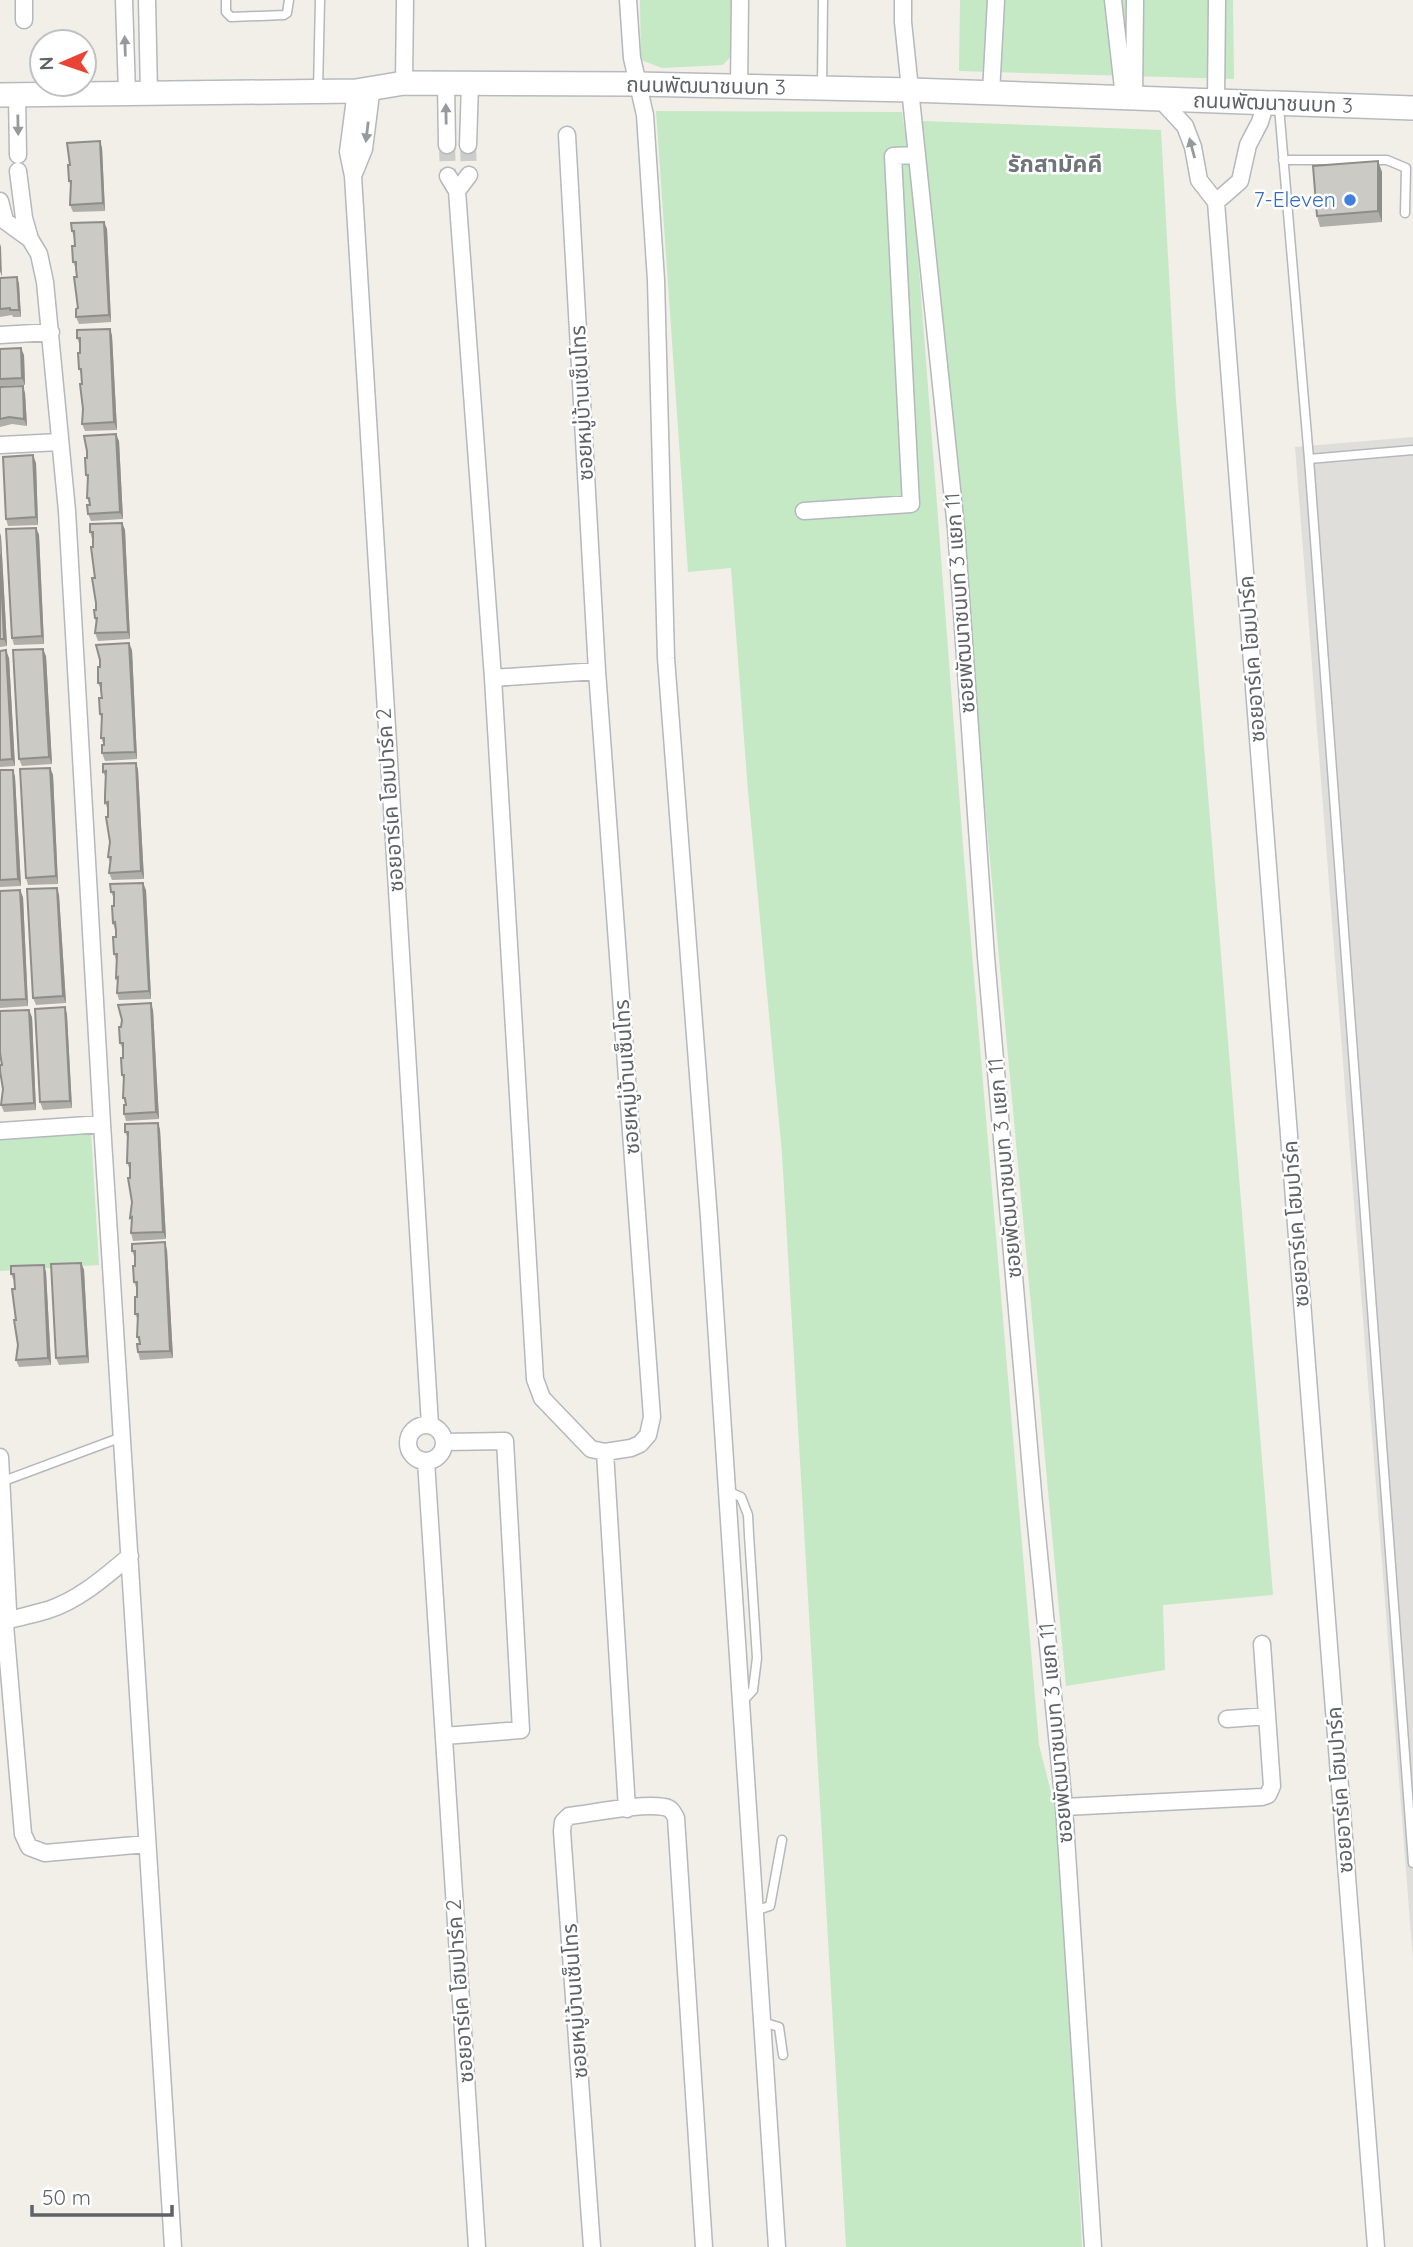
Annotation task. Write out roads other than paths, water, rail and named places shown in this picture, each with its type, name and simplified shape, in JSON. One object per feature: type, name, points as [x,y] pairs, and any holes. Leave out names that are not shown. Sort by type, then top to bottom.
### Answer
[{"type":"street","points":[[24,0],[24,20]]},
{"type":"street","points":[[124,0],[138,93]]},
{"type":"street","points":[[138,93],[146,0]]},
{"type":"street","points":[[404,83],[405,0]]},
{"type":"street","points":[[628,0],[632,58],[645,114],[656,280],[666,658],[706,1177],[777,2247]]},
{"type":"street","points":[[739,88],[740,0]]},
{"type":"street","name":"ซอยพัฒนาชนบท 3 แยก 11","points":[[903,0],[903,22],[956,528],[986,957],[1034,1504],[1064,1807],[1093,2247]]},
{"type":"street","points":[[991,93],[996,0]]},
{"type":"street","points":[[1113,0],[1129,97]]},
{"type":"street","points":[[1129,97],[1135,0]]},
{"type":"street","points":[[1216,100],[1217,0]]},
{"type":"street","name":"ถนนพัฒนาชนบท 3","points":[[9,95],[318,90],[404,83],[637,84],[911,90],[1413,108]]},
{"type":"street","points":[[446,83],[447,145]]},
{"type":"street","points":[[468,145],[470,84]]},
{"type":"street","name":"ซอยอาร์เค โฮมปาร์ค 2","points":[[364,88],[348,152],[353,176],[430,1424],[418,1426],[408,1441],[411,1453],[426,1461],[477,2247]]},
{"type":"street","points":[[9,95],[24,218],[46,282],[68,511],[102,1124],[173,2247]]},
{"type":"street","name":"ซอยอาร์เค โฮมปาร์ค","points":[[1159,99],[1185,125],[1199,180],[1216,202],[1376,2247]]},
{"type":"street","points":[[1216,202],[1240,181],[1248,145],[1272,102]]},
{"type":"street","name":"ซอยหมู่บ้านเซ็นโทร","points":[[567,135],[597,671],[652,1417],[648,1435],[640,1444],[605,1452]]},
{"type":"street","points":[[804,511],[911,504],[892,156],[917,155]]},
{"type":"street","points":[[448,176],[457,191],[492,678],[535,1378],[542,1398],[591,1449],[605,1452],[627,1809]]},
{"type":"street","points":[[457,191],[469,176]]},
{"type":"street","points":[[0,201],[2,221]]},
{"type":"street","points":[[2,221],[24,218]]},
{"type":"street","points":[[2,221],[30,239]]},
{"type":"street","points":[[0,335],[51,332]]},
{"type":"street","points":[[0,445],[60,442]]},
{"type":"street","points":[[492,678],[597,671]]},
{"type":"street","points":[[0,1131],[102,1124]]},
{"type":"street","points":[[426,1461],[437,1458],[445,1442],[440,1431],[430,1424]]},
{"type":"street","points":[[443,1736],[521,1730],[505,1441],[445,1442]]},
{"type":"street","points":[[0,1457],[8,1610],[3,1625],[23,1834],[29,1847],[45,1853],[147,1844]]},
{"type":"street","points":[[3,1625],[66,1603],[100,1581],[130,1556]]},
{"type":"street","points":[[1064,1807],[1262,1797],[1271,1791],[1262,1644]]},
{"type":"street","points":[[1227,1718],[1267,1716]]},
{"type":"street","name":"ซอยหมู่บ้านเซ็นโทร","points":[[593,2247],[563,1822],[569,1816],[666,1807],[676,1818],[704,2247]]},
{"type":"lane","points":[[226,0],[226,12],[231,17],[284,15],[287,13],[289,0]]},
{"type":"lane","points":[[318,90],[320,0]]},
{"type":"lane","points":[[822,89],[823,0]]},
{"type":"lane","points":[[1272,102],[1283,160],[1309,459],[1413,1863]]},
{"type":"lane","points":[[1283,160],[1387,160],[1406,168],[1405,212]]},
{"type":"lane","points":[[1309,459],[1413,450]]},
{"type":"lane","points":[[1,1482],[122,1437]]},
{"type":"lane","points":[[754,1911],[770,1906],[782,1840]]},
{"type":"lane","points":[[762,2022],[779,2027],[783,2055]]},
{"type":"tunnel","points":[[447,145],[448,176]]},
{"type":"tunnel","points":[[468,145],[469,175]]},
{"type":"place","name":"7-Eleven","points":[[1350,200]]},
{"type":"district","name":"รักสามัคคี","points":[[1055,164]]}]
